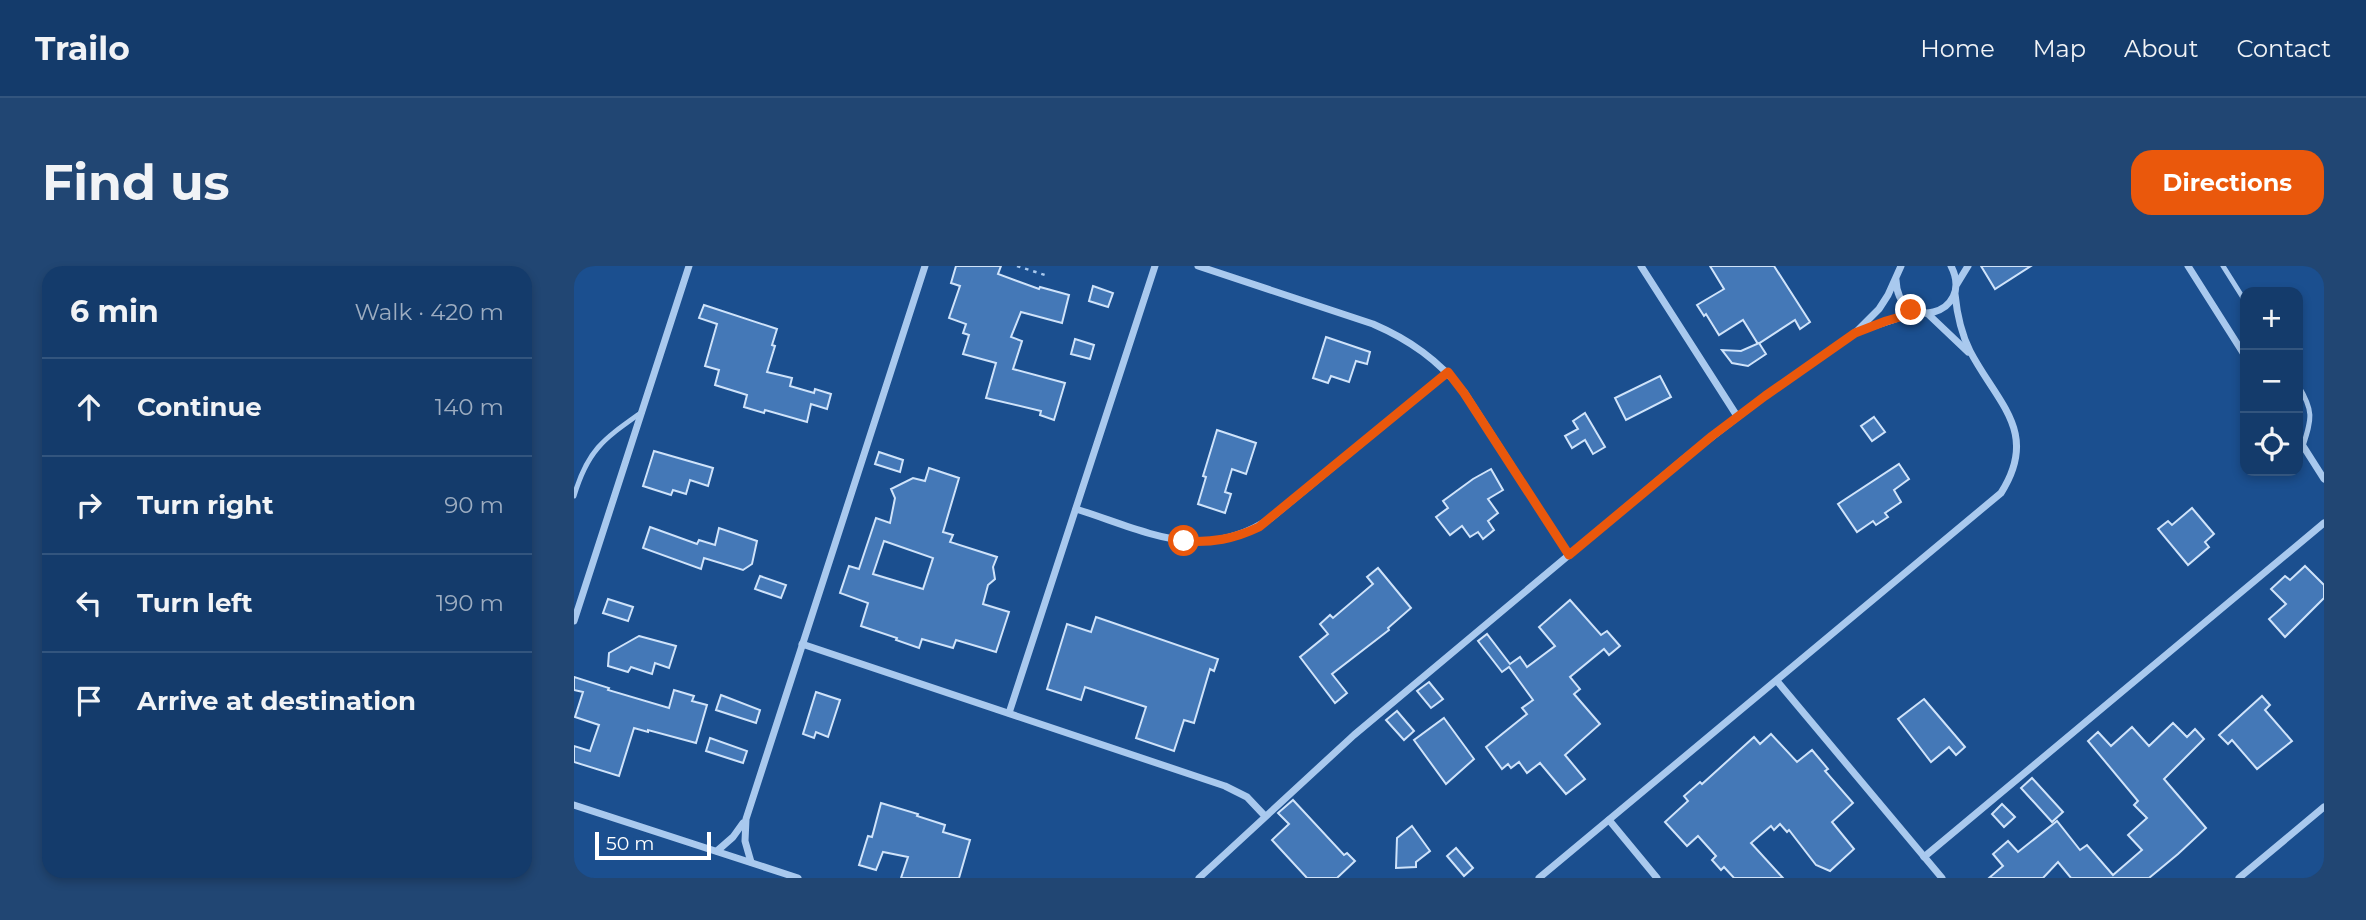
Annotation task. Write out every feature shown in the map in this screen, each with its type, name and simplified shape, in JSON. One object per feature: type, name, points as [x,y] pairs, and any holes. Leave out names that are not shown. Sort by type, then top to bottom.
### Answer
[{"type":"street","points":[[574,621],[690,266]]},
{"type":"street","points":[[751,862],[745,841],[746,819],[925,266]]},
{"type":"street","points":[[1009,713],[1155,266]]},
{"type":"street","points":[[1198,266],[1382,328],[1426,352],[1448,372],[1464,393],[1569,555]]},
{"type":"street","points":[[1641,266],[1737,416]]},
{"type":"street","points":[[1539,878],[2001,493],[2017,460],[2017,441],[2013,423],[1975,361],[1963,335],[1955,294],[1956,275],[1951,266]]},
{"type":"street","points":[[1956,285],[1968,266]]},
{"type":"street","points":[[2188,266],[2241,350]]},
{"type":"street","points":[[1199,878],[1264,815],[1354,735],[1569,555],[1737,416],[1855,333],[1879,309],[1896,280],[1899,267]]},
{"type":"street","points":[[1896,280],[1901,300],[1917,312]]},
{"type":"street","points":[[1855,333],[1917,312],[1928,314],[1944,308],[1955,294]]},
{"type":"street","points":[[1928,314],[1975,361]]},
{"type":"street","points":[[1076,509],[1184,541],[1215,541],[1245,534],[1272,518],[1448,372]]},
{"type":"street","points":[[2303,446],[2324,479]]},
{"type":"street","points":[[1924,857],[2324,523]]},
{"type":"street","points":[[802,644],[1226,786],[1247,797],[1264,815]]},
{"type":"street","points":[[1777,681],[1942,878]]},
{"type":"street","points":[[574,805],[798,878]]},
{"type":"street","points":[[2239,878],[2324,807]]},
{"type":"street","points":[[717,851],[733,837],[746,819]]},
{"type":"street","points":[[1609,820],[1657,878]]},
{"type":"lane","points":[[2223,266],[2240,293]]},
{"type":"lane","points":[[2303,394],[2311,418],[2303,446]]},
{"type":"lane","points":[[574,496],[576,483],[596,449],[642,412]]},
{"type":"path","points":[[1017,266],[1048,276]]},
{"type":"building","points":[[956,266],[1001,266],[998,274],[1039,289],[1040,287],[1069,295],[1062,323],[1021,312],[1011,337],[1022,341],[1013,369],[1065,383],[1054,420],[1040,415],[1041,411],[986,398],[996,363],[963,354],[969,335],[963,333],[966,324],[949,318],[960,286],[951,283]]},
{"type":"building","points":[[1710,266],[1774,266],[1810,322],[1800,329],[1795,320],[1758,344],[1743,320],[1719,335],[1697,305],[1724,289]]},
{"type":"building","points":[[1981,266],[2031,266],[1995,289]]},
{"type":"building","points":[[1093,286],[1113,293],[1108,307],[1089,301]]},
{"type":"building","points":[[704,305],[777,329],[767,372],[792,378],[790,386],[814,393],[815,389],[831,394],[827,409],[811,404],[807,422],[765,410],[764,413],[744,407],[747,395],[715,385],[719,370],[705,366],[717,324],[699,318]]},
{"type":"building","points":[[1326,337],[1370,352],[1367,364],[1356,361],[1349,382],[1331,376],[1328,383],[1313,378]]},
{"type":"building","points":[[1075,339],[1094,345],[1090,359],[1071,354]]},
{"type":"building","points":[[1759,343],[1766,354],[1748,366],[1732,363],[1722,350],[1741,351]]},
{"type":"building","points":[[1660,376],[1671,397],[1626,420],[1615,398]]},
{"type":"building","points":[[1585,413],[1605,447],[1593,454],[1585,440],[1572,448],[1565,436],[1578,429],[1573,421]]},
{"type":"building","points":[[1874,417],[1885,432],[1872,441],[1861,426]]},
{"type":"building","points":[[1217,430],[1256,443],[1246,474],[1232,469],[1225,492],[1231,494],[1225,513],[1198,504],[1206,477],[1203,476]]},
{"type":"building","points":[[654,451],[713,468],[708,486],[690,480],[686,494],[673,490],[671,495],[643,486]]},
{"type":"building","points":[[879,452],[903,460],[900,472],[875,464]]},
{"type":"building","points":[[1899,464],[1909,479],[1894,490],[1901,502],[1885,513],[1888,517],[1876,525],[1873,521],[1857,532],[1838,504]]},
{"type":"building","points":[[929,468],[959,478],[943,532],[953,535],[950,542],[997,557],[993,567],[995,579],[988,585],[983,604],[1009,612],[996,652],[956,640],[953,648],[922,639],[919,648],[896,640],[897,638],[861,626],[868,603],[840,593],[849,566],[859,569],[876,518],[890,523],[895,498],[891,489],[913,478],[925,481]],"holes":[[[884,541],[933,558],[923,589],[873,574]]]},
{"type":"building","points":[[1491,469],[1503,490],[1488,499],[1498,513],[1488,521],[1494,530],[1483,539],[1478,532],[1470,537],[1462,526],[1450,535],[1436,517],[1448,508],[1443,501]]},
{"type":"building","points":[[2192,508],[2214,534],[2205,542],[2209,547],[2188,565],[2158,529],[2168,521],[2172,525]]},
{"type":"building","points":[[650,527],[697,544],[699,540],[715,545],[719,528],[757,541],[752,564],[743,570],[704,558],[701,569],[643,548]]},
{"type":"building","points":[[2305,566],[2324,585],[2324,598],[2285,637],[2269,619],[2286,604],[2271,589],[2285,576],[2290,580]]},
{"type":"building","points":[[1378,568],[1411,608],[1388,628],[1389,630],[1332,674],[1347,693],[1335,703],[1300,657],[1328,634],[1320,624],[1330,615],[1333,618],[1373,584],[1367,577]]},
{"type":"building","points":[[760,576],[786,585],[781,598],[755,589]]},
{"type":"building","points":[[608,599],[633,607],[628,621],[603,613]]},
{"type":"building","points":[[1570,600],[1601,635],[1607,631],[1620,646],[1609,655],[1604,649],[1570,677],[1580,689],[1574,694],[1600,724],[1565,755],[1585,779],[1566,794],[1540,763],[1527,773],[1519,762],[1511,768],[1508,764],[1502,769],[1486,747],[1527,714],[1522,708],[1533,700],[1509,667],[1502,672],[1478,641],[1487,634],[1510,664],[1520,657],[1527,667],[1555,646],[1539,627]]},
{"type":"building","points":[[1096,617],[1218,659],[1214,671],[1210,669],[1194,723],[1184,720],[1174,751],[1136,738],[1146,707],[1085,687],[1081,700],[1047,689],[1067,624],[1091,632]]},
{"type":"building","points":[[639,636],[676,646],[669,668],[655,663],[652,674],[631,667],[628,672],[608,666],[609,653]]},
{"type":"building","points":[[574,677],[669,708],[674,690],[694,696],[692,701],[707,705],[696,743],[634,728],[619,776],[574,762],[574,746],[590,751],[599,725],[575,717],[583,692],[574,690]]},
{"type":"building","points":[[1429,682],[1443,699],[1431,708],[1417,691]]},
{"type":"building","points":[[816,692],[840,700],[828,737],[816,732],[814,738],[803,734]]},
{"type":"building","points":[[721,695],[760,710],[756,723],[716,710]]},
{"type":"building","points":[[2262,696],[2270,705],[2265,710],[2292,741],[2257,769],[2232,740],[2228,744],[2219,735]]},
{"type":"building","points":[[1924,699],[1965,747],[1956,755],[1949,747],[1931,762],[1898,719]]},
{"type":"building","points":[[1397,711],[1414,731],[1404,740],[1386,720]]},
{"type":"building","points":[[1444,718],[1474,759],[1446,784],[1414,740]]},
{"type":"building","points":[[2173,723],[2187,737],[2195,729],[2204,739],[2164,779],[2206,828],[2178,854],[2149,878],[2071,878],[2058,862],[2043,878],[1989,878],[2003,866],[1993,854],[2008,841],[2018,852],[2057,821],[2080,850],[2087,845],[2113,875],[2142,850],[2128,835],[2147,818],[2134,805],[2138,801],[2088,741],[2098,732],[2111,746],[2132,727],[2149,746]]},
{"type":"building","points":[[1771,734],[1797,762],[1812,750],[1828,769],[1825,771],[1853,803],[1832,822],[1854,849],[1830,871],[1816,865],[1789,830],[1787,832],[1780,824],[1774,830],[1771,826],[1751,843],[1783,878],[1734,878],[1724,867],[1721,870],[1712,860],[1716,856],[1698,836],[1687,846],[1665,822],[1688,801],[1684,796],[1700,782],[1702,784],[1754,737],[1760,744]]},
{"type":"building","points":[[710,738],[747,751],[743,763],[706,751]]},
{"type":"building","points":[[2032,778],[2063,812],[2052,822],[2021,788]]},
{"type":"building","points":[[1293,800],[1344,855],[1347,853],[1355,861],[1337,878],[1307,878],[1272,840],[1289,824],[1278,813]]},
{"type":"building","points":[[881,803],[945,825],[943,832],[970,840],[959,878],[901,878],[908,857],[883,852],[876,870],[859,865],[868,836],[872,837]]},
{"type":"building","points":[[2002,804],[2015,817],[2004,827],[1992,814]]},
{"type":"building","points":[[1412,826],[1430,851],[1416,862],[1416,867],[1396,868],[1397,838]]},
{"type":"building","points":[[1456,848],[1473,868],[1464,876],[1447,856]]},
{"type":"route","points":[[1184,541],[1230,539],[1259,527],[1448,372],[1569,555],[1712,436],[1765,396],[1855,333],[1917,312],[1911,310]]}]
